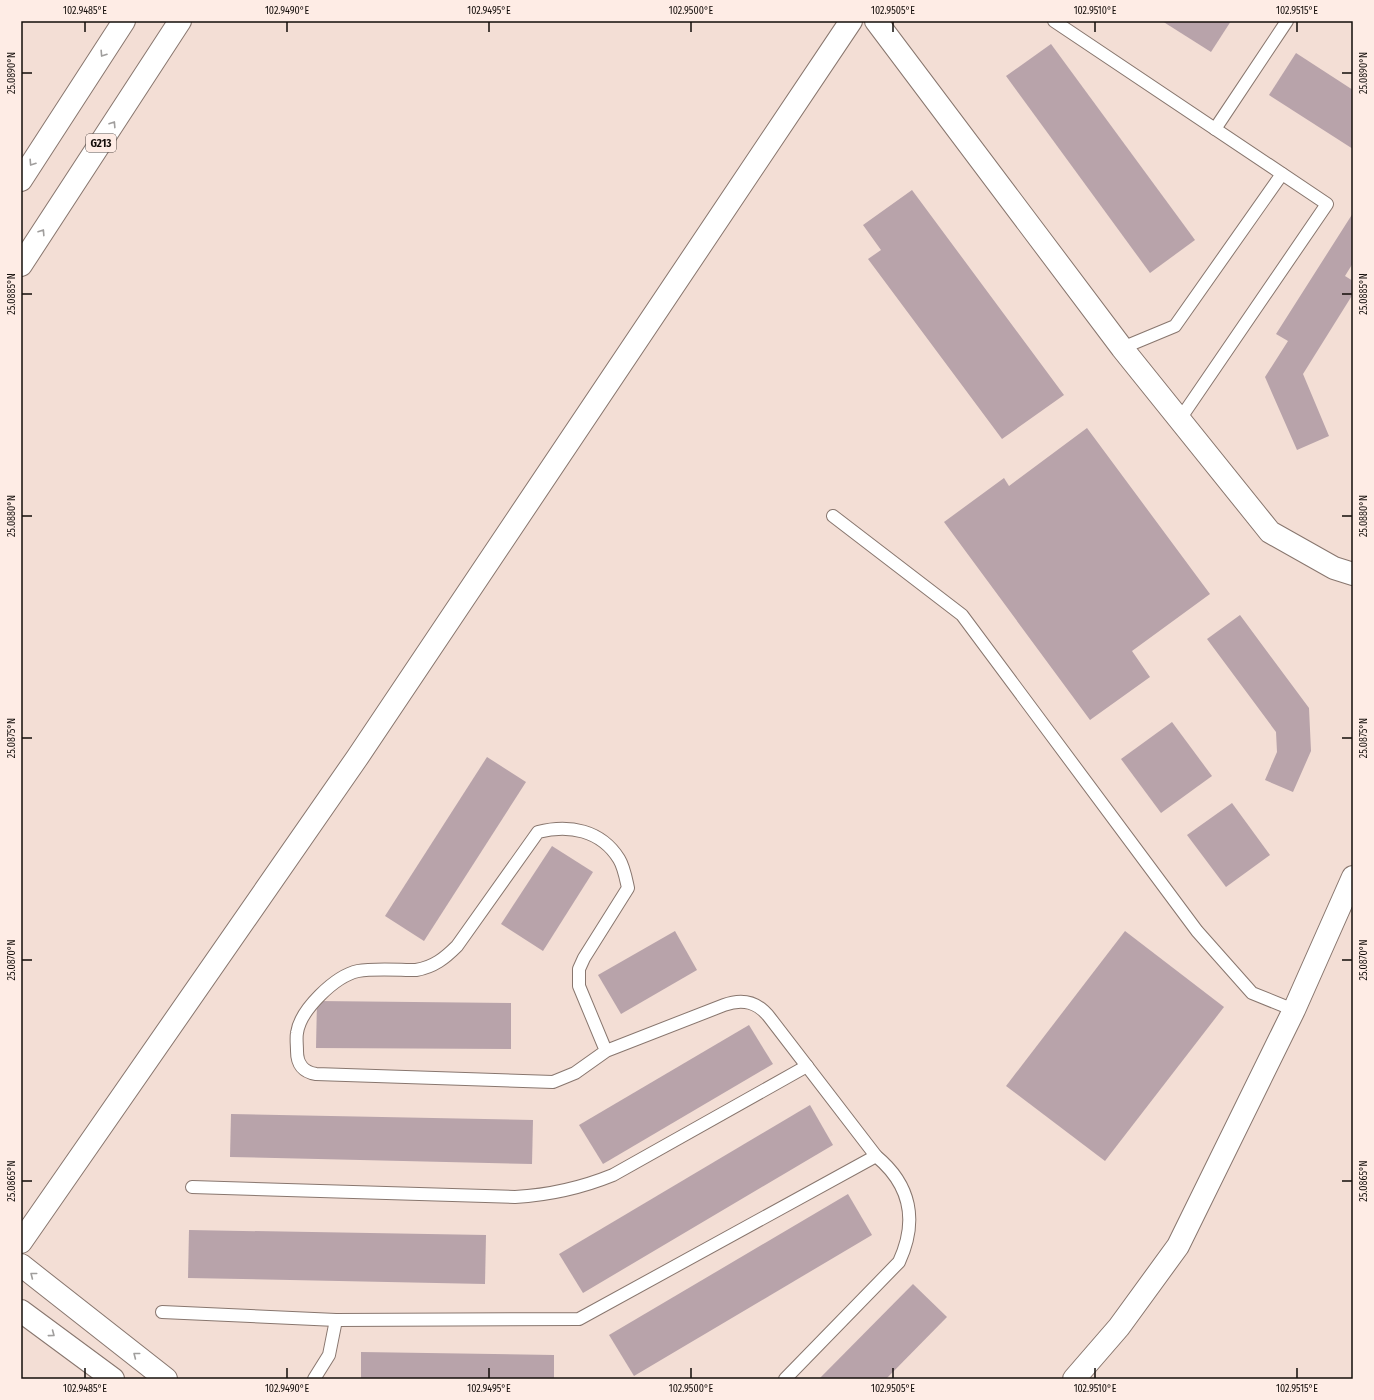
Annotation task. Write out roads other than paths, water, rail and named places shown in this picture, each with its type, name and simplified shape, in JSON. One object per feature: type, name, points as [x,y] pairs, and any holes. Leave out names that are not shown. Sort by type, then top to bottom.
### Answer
[{"type":"main road","points":[[21,180],[124,21]]},
{"type":"main road","name":"G213","points":[[21,265],[180,21]]},
{"type":"main road","points":[[21,1242],[366,745],[852,21]]},
{"type":"main road","points":[[876,21],[1122,348],[1270,532],[1334,568],[1353,574]]},
{"type":"main road","points":[[1074,1379],[1119,1327],[1178,1246],[1294,1010],[1353,877]]},
{"type":"main road","points":[[21,1265],[166,1379]]},
{"type":"main road","points":[[21,1310],[113,1379]]},
{"type":"lane","points":[[1054,21],[1327,204],[1180,419]]},
{"type":"lane","points":[[1215,129],[1287,21]]},
{"type":"lane","points":[[1122,348],[1175,326],[1282,174]]},
{"type":"lane","points":[[833,516],[962,615],[1197,931],[1252,993],[1294,1010]]},
{"type":"lane","points":[[606,1051],[580,986],[580,969],[584,958],[628,888],[620,860],[611,848],[598,838],[584,831],[569,828],[553,828],[538,832],[457,946],[446,957],[433,965],[421,969],[357,971],[342,978],[315,1000],[304,1015],[297,1032],[297,1059],[299,1064],[304,1070],[316,1074],[553,1082],[575,1073],[606,1051],[724,1005],[742,1001],[758,1006],[765,1011],[876,1156],[888,1165],[905,1192],[909,1206],[910,1220],[905,1249],[898,1262],[785,1379]]},
{"type":"lane","points":[[192,1187],[515,1197],[562,1192],[588,1185],[613,1175],[807,1066]]},
{"type":"lane","points":[[162,1312],[336,1320],[579,1319],[876,1156]]},
{"type":"lane","points":[[314,1379],[329,1355],[336,1320]]}]
